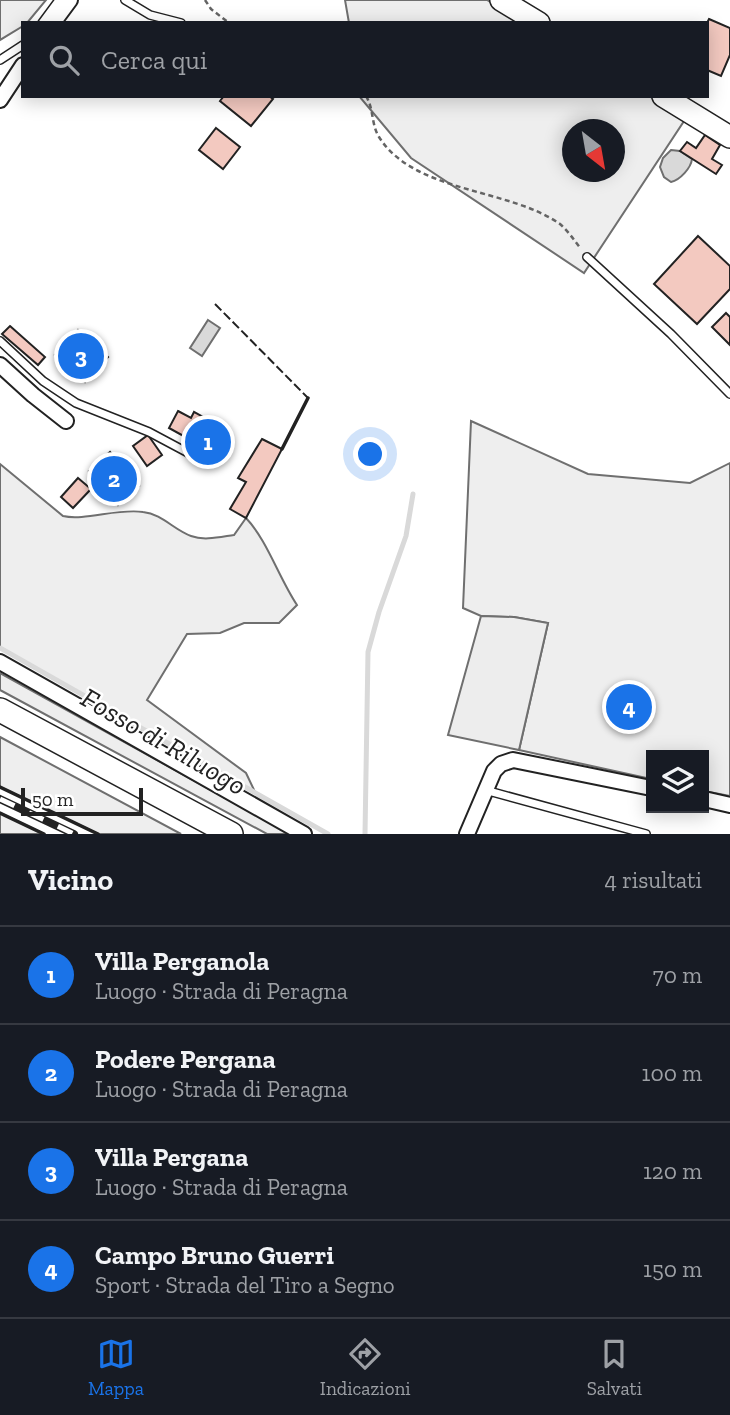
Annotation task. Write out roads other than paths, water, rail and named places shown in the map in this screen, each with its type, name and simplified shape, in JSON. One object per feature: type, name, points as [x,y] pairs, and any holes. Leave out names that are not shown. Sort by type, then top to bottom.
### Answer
[{"type":"main road","points":[[501,0],[536,21]]},
{"type":"main road","points":[[666,98],[730,137]]},
{"type":"main road","points":[[0,710],[231,834]]},
{"type":"street","points":[[54,21],[70,0]]},
{"type":"street","points":[[0,100],[21,68]]},
{"type":"street","points":[[0,365],[66,421]]},
{"type":"street","points":[[0,662],[304,834]]},
{"type":"street","points":[[467,834],[494,771],[501,764],[513,760],[646,788]]},
{"type":"street","points":[[709,800],[730,805]]},
{"type":"lane","points":[[44,21],[59,0]]},
{"type":"lane","points":[[125,0],[150,15],[173,21]]},
{"type":"lane","points":[[0,60],[21,46]]},
{"type":"lane","points":[[587,257],[671,334],[730,394]]},
{"type":"lane","points":[[0,341],[43,381],[76,403],[149,432],[194,456]]},
{"type":"lane","points":[[485,790],[646,834]]},
{"type":"waterway","points":[[365,834],[368,652],[406,536],[413,494]]},
{"type":"waterway","name":"Fosso di Riluogo","points":[[0,648],[328,834]]},
{"type":"railway","points":[[0,799],[74,834]]},
{"type":"place","name":"Villa Pergana","points":[[81,356]]},
{"type":"place","name":"Villa Perganola","points":[[208,442]]},
{"type":"place","name":"Podere Pergana","points":[[114,479]]},
{"type":"place","name":"Campo Bruno Guerri","points":[[629,707]]}]
